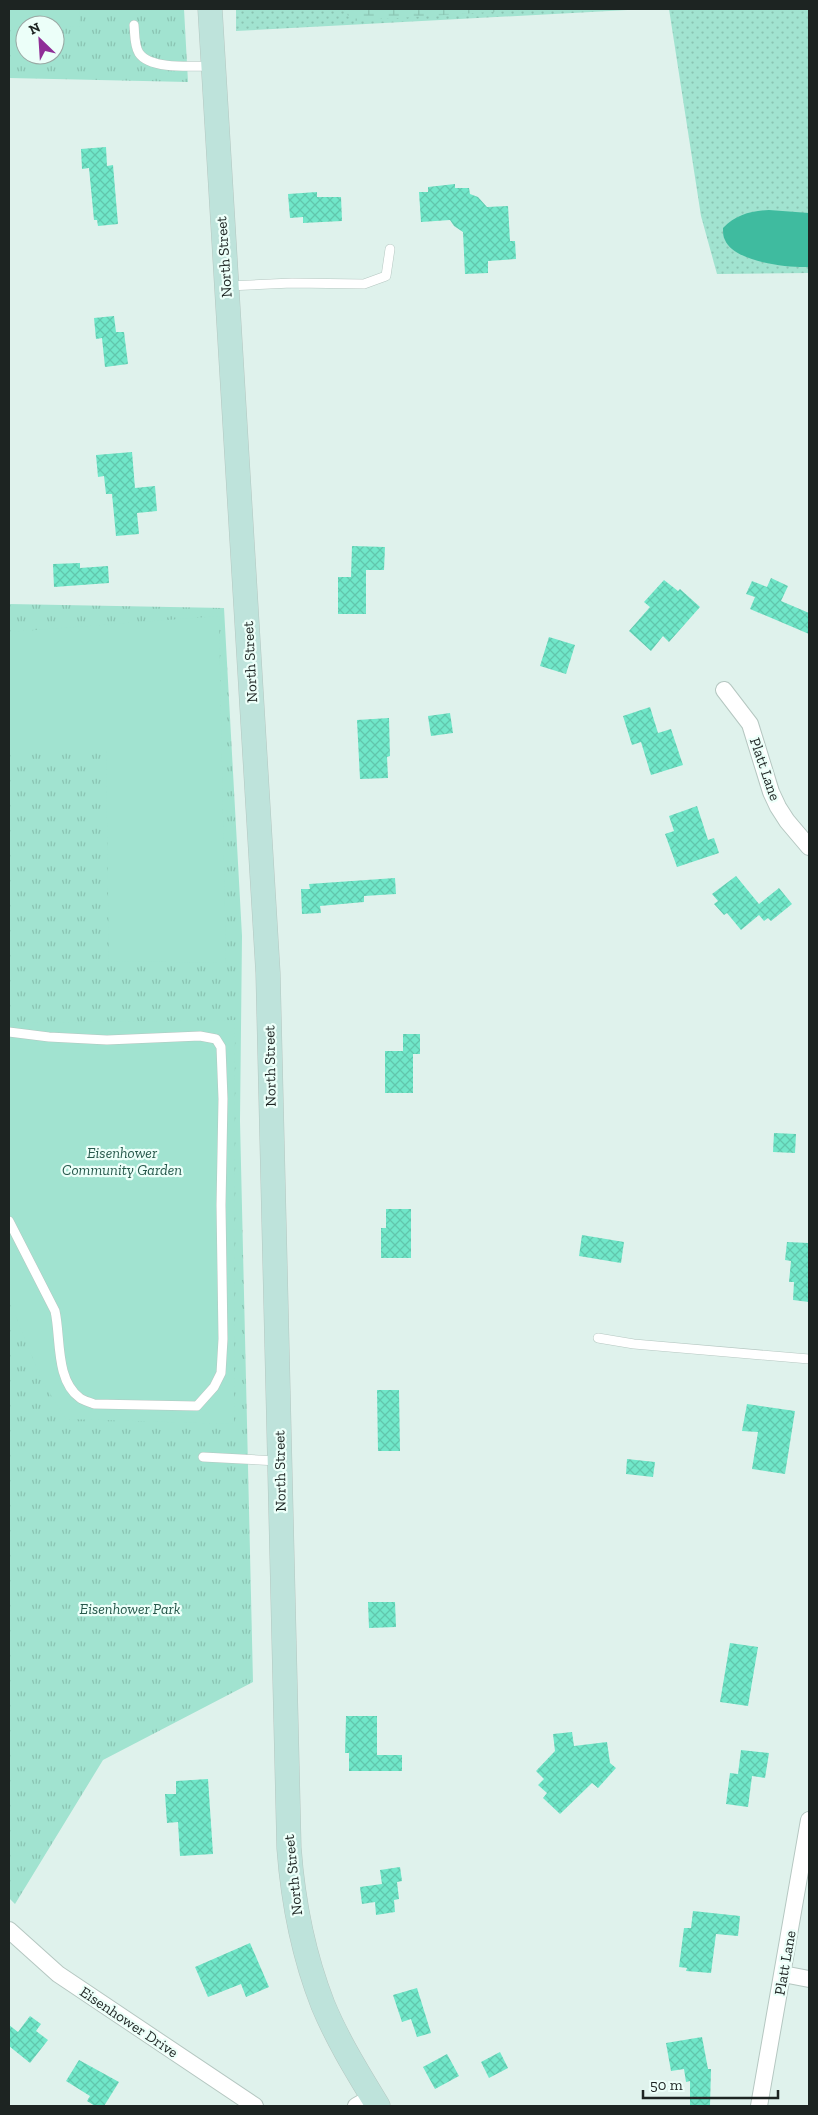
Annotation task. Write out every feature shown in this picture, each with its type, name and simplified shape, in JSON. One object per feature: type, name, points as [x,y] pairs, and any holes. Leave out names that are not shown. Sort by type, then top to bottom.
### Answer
[{"type":"main road","name":"North Street","points":[[210,9],[268,973],[289,1848],[293,1889],[306,1954],[324,2006],[369,2103]]},
{"type":"street","name":"Platt Lane","points":[[724,690],[750,724],[771,792],[778,808],[809,847]]},
{"type":"street","name":"Platt Lane","points":[[759,2106],[809,1820]]},
{"type":"street","name":"Eisenhower Drive","points":[[9,1930],[58,1974],[255,2106]]},
{"type":"street","points":[[783,1974],[809,1979]]},
{"type":"lane","points":[[134,25],[138,52],[144,59],[171,65],[214,66]]},
{"type":"lane","points":[[226,286],[292,283],[364,284],[386,276],[390,250]]},
{"type":"lane","points":[[9,1032],[48,1037],[107,1040],[200,1036],[216,1039],[221,1047],[224,1098],[221,1204],[223,1339],[221,1373],[214,1387],[197,1406],[94,1404],[79,1398],[65,1379],[59,1357],[58,1324],[55,1311],[9,1221]]},
{"type":"lane","points":[[598,1338],[634,1344],[809,1359]]},
{"type":"lane","points":[[203,1457],[279,1461]]},
{"type":"green space","points":[[9,9],[184,9],[188,82],[9,78]]},
{"type":"green space","points":[[9,9],[79,9],[80,26],[65,27],[65,15],[15,15],[15,30],[9,30]]},
{"type":"green space","points":[[236,9],[646,9],[236,31]]},
{"type":"green space","points":[[344,9],[536,9],[351,21]]},
{"type":"green space","points":[[669,9],[809,9],[809,273],[717,274],[701,216]]},
{"type":"green space","name":"Eisenhower Park","points":[[9,604],[224,608],[242,936],[240,1121],[253,1682],[103,1760],[15,1904],[9,1898]]},
{"type":"green space","points":[[219,616],[226,963],[109,961],[106,750],[9,750],[9,632]]},
{"type":"green space","name":"Eisenhower Community Garden","points":[[235,1020],[234,1424],[66,1419],[42,1381],[9,1300],[9,1023]]},
{"type":"shaded area","points":[[756,211],[809,213],[809,267],[776,265],[762,262],[739,254],[730,248],[723,236],[723,228],[738,217]]},
{"type":"building","points":[[106,147],[107,166],[113,165],[118,224],[98,226],[97,220],[94,220],[89,168],[82,169],[81,149]]},
{"type":"building","points":[[455,184],[455,188],[469,188],[470,194],[478,197],[487,207],[508,206],[510,241],[515,241],[516,259],[488,261],[488,273],[465,274],[463,232],[454,226],[450,220],[421,222],[419,192],[428,192],[428,187]]},
{"type":"building","points":[[317,192],[317,197],[341,197],[342,221],[303,223],[303,217],[290,218],[288,194]]},
{"type":"building","points":[[114,316],[116,332],[124,332],[128,364],[105,367],[102,338],[96,339],[94,318]]},
{"type":"building","points":[[132,452],[135,488],[155,486],[157,511],[137,513],[139,534],[116,536],[112,494],[106,494],[104,476],[98,477],[96,455]]},
{"type":"building","points":[[352,546],[385,547],[384,570],[366,570],[366,614],[338,614],[338,577],[351,577]]},
{"type":"building","points":[[80,563],[80,568],[108,566],[109,583],[54,587],[53,564]]},
{"type":"building","points":[[771,578],[788,586],[781,601],[809,613],[809,634],[750,609],[755,597],[746,594],[752,581],[767,587]]},
{"type":"building","points":[[664,580],[678,591],[680,589],[700,607],[669,642],[663,636],[651,651],[629,631],[650,607],[644,602]]},
{"type":"building","points":[[549,637],[575,645],[566,674],[540,666]]},
{"type":"building","points":[[650,707],[658,733],[671,729],[683,765],[651,775],[641,742],[632,745],[623,716]]},
{"type":"building","points":[[450,713],[453,733],[431,736],[428,716]]},
{"type":"building","points":[[389,718],[390,756],[387,757],[388,778],[360,779],[357,720]]},
{"type":"building","points":[[697,806],[708,840],[714,838],[719,853],[677,867],[665,834],[674,831],[669,816]]},
{"type":"building","points":[[736,876],[759,904],[779,888],[792,904],[771,921],[768,918],[764,921],[759,915],[741,930],[727,913],[724,915],[714,904],[718,901],[712,894]]},
{"type":"building","points":[[395,878],[396,894],[364,896],[364,902],[320,906],[321,913],[302,914],[301,889],[310,889],[309,884]]},
{"type":"building","points":[[403,1034],[420,1034],[420,1054],[413,1054],[413,1093],[385,1093],[385,1051],[403,1051]]},
{"type":"building","points":[[774,1133],[796,1134],[795,1153],[773,1152]]},
{"type":"building","points":[[386,1209],[411,1209],[411,1258],[381,1258],[381,1228],[386,1228]]},
{"type":"building","points":[[582,1235],[624,1242],[621,1263],[579,1256]]},
{"type":"building","points":[[787,1242],[809,1243],[809,1302],[793,1300],[794,1282],[789,1282],[791,1261],[785,1260]]},
{"type":"building","points":[[377,1390],[399,1390],[400,1451],[378,1451]]},
{"type":"building","points":[[747,1404],[795,1411],[785,1474],[752,1469],[758,1432],[742,1431]]},
{"type":"building","points":[[627,1459],[655,1462],[653,1477],[626,1474]]},
{"type":"building","points":[[368,1602],[395,1602],[396,1627],[369,1628]]},
{"type":"building","points":[[730,1643],[758,1647],[748,1706],[720,1702]]},
{"type":"building","points":[[346,1716],[377,1716],[377,1755],[402,1755],[402,1771],[349,1771],[349,1753],[345,1753]]},
{"type":"building","points":[[572,1732],[574,1746],[607,1742],[610,1763],[616,1768],[598,1788],[592,1783],[560,1814],[543,1798],[547,1793],[538,1785],[544,1779],[536,1771],[555,1751],[553,1734]]},
{"type":"building","points":[[741,1750],[769,1753],[765,1778],[752,1776],[748,1807],[726,1804],[730,1773],[738,1774]]},
{"type":"building","points":[[208,1779],[213,1854],[180,1856],[178,1822],[167,1823],[165,1794],[176,1794],[176,1781]]},
{"type":"building","points":[[400,1867],[402,1881],[397,1882],[399,1899],[394,1900],[395,1912],[376,1915],[375,1902],[362,1904],[360,1887],[382,1884],[380,1870]]},
{"type":"building","points":[[693,1911],[740,1916],[738,1936],[716,1934],[711,1973],[686,1971],[687,1968],[679,1967],[684,1928],[691,1928]]},
{"type":"building","points":[[250,1943],[269,1987],[246,1997],[241,1984],[208,1997],[195,1967]]},
{"type":"building","points":[[417,1988],[431,2033],[417,2037],[411,2019],[402,2022],[393,1995]]},
{"type":"building","points":[[30,2016],[41,2024],[36,2031],[48,2040],[30,2063],[9,2046],[9,2025],[18,2032]]},
{"type":"building","points":[[702,2037],[708,2069],[711,2069],[710,2106],[690,2106],[690,2081],[686,2082],[684,2069],[671,2071],[666,2043]]},
{"type":"building","points":[[500,2052],[508,2068],[489,2078],[481,2062]]},
{"type":"building","points":[[447,2054],[459,2076],[435,2089],[423,2067]]},
{"type":"building","points":[[79,2060],[119,2082],[104,2106],[95,2106],[87,2101],[90,2096],[66,2081]]}]
